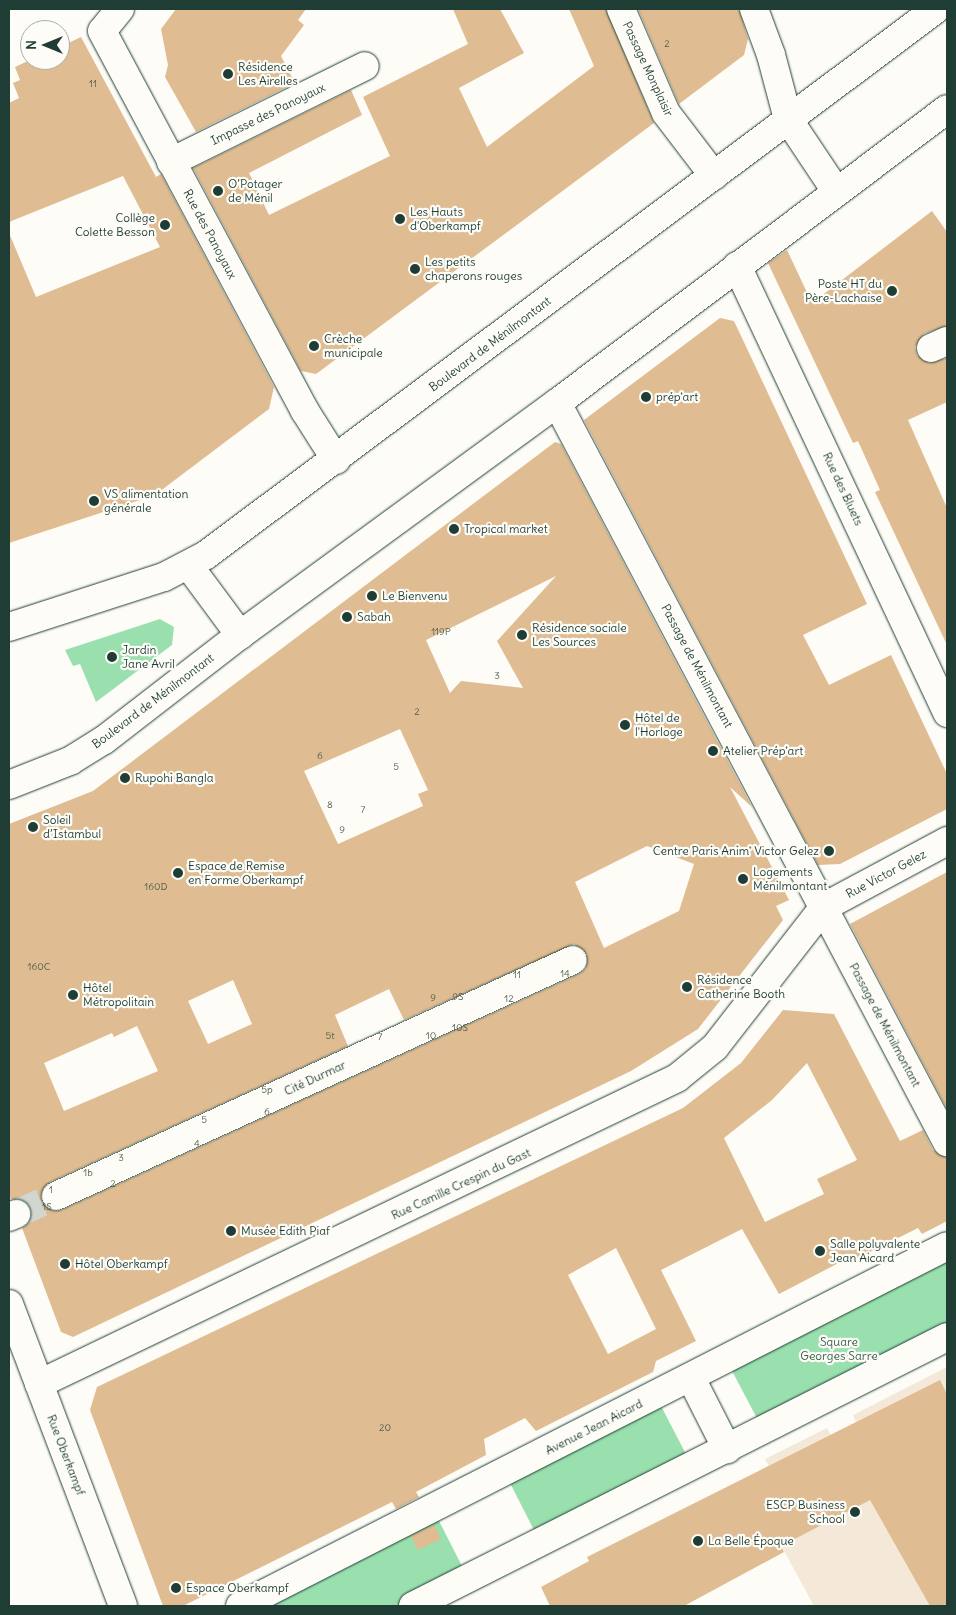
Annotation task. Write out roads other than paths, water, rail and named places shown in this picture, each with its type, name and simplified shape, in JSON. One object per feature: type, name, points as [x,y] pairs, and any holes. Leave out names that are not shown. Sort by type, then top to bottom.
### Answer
[{"type":"street","name":"Rue des Panoyaux","points":[[120,9],[96,20],[305,411],[336,460]]},
{"type":"street","name":"Passage Monplaisir","points":[[621,9],[666,113],[714,176]]},
{"type":"street","points":[[754,9],[771,55],[788,119],[836,191]]},
{"type":"street","name":"Boulevard de Ménilmontant","points":[[9,627],[164,577],[189,566],[336,460],[936,9]]},
{"type":"street","name":"Impasse des Panoyaux","points":[[171,162],[365,66]]},
{"type":"street","name":"Boulevard de Ménilmontant","points":[[9,785],[70,762],[104,740],[240,635],[557,403],[947,109]]},
{"type":"street","name":"Rue des Bluets","points":[[737,266],[947,713]]},
{"type":"street","name":"Passage de Ménilmontant","points":[[557,403],[947,1142]]},
{"type":"street","points":[[189,566],[240,635]]},
{"type":"street","name":"Rue Victor Gelez","points":[[824,907],[947,841]]},
{"type":"street","name":"Rue Camille Crespin du Gast","points":[[40,1384],[677,1078],[715,1047],[824,907]]},
{"type":"street","name":"Cité Durmar","points":[[56,1196],[573,960]]},
{"type":"street","name":"Avenue Jean Aicard","points":[[240,1606],[947,1246]]},
{"type":"street","name":"Rue Oberkampf","points":[[9,1304],[123,1606]]},
{"type":"street","points":[[413,1606],[461,1595],[727,1449],[947,1337]]},
{"type":"street","points":[[691,1378],[727,1449]]},
{"type":"tunnel","points":[[16,1214],[56,1196]]},
{"type":"place","name":"Résidence Les Airelles","points":[[228,74]]},
{"type":"place","name":"O’Potager de Ménil","points":[[218,191]]},
{"type":"place","name":"Les Hauts d'Oberkampf","points":[[400,219]]},
{"type":"place","name":"Collège Colette Besson","points":[[165,225]]},
{"type":"place","name":"Les petits chaperons rouges","points":[[415,269]]},
{"type":"place","name":"Poste HT du Père-Lachaise","points":[[892,291]]},
{"type":"place","name":"Crèche municipale","points":[[314,346]]},
{"type":"place","name":"prép'art","points":[[646,397]]},
{"type":"place","name":"VS alimentation générale","points":[[94,501]]},
{"type":"place","name":"Tropical market","points":[[454,529]]},
{"type":"place","name":"Le Bienvenu","points":[[372,596]]},
{"type":"place","name":"Sabah","points":[[347,617]]},
{"type":"place","name":"Résidence sociale Les Sources","points":[[522,635]]},
{"type":"place","name":"Jardin Jane Avril","points":[[112,657]]},
{"type":"place","name":"Hôtel de l'Horloge","points":[[625,725]]},
{"type":"place","name":"Atelier Prép'art","points":[[713,751]]},
{"type":"place","name":"Rupohi Bangla","points":[[125,778]]},
{"type":"place","name":"Soleil d’Istambul","points":[[33,827]]},
{"type":"place","name":"Centre Paris Anim' Victor Gelez","points":[[829,851]]},
{"type":"place","name":"Espace de Remise en Forme Oberkampf","points":[[178,873]]},
{"type":"place","name":"Logements Ménilmontant","points":[[743,879]]},
{"type":"place","name":"Résidence Catherine Booth","points":[[687,987]]},
{"type":"place","name":"Hôtel Métropolitain","points":[[73,995]]},
{"type":"place","name":"Musée Edith Piaf","points":[[231,1231]]},
{"type":"place","name":"Salle polyvalente Jean Aicard","points":[[820,1251]]},
{"type":"place","name":"Hôtel Oberkampf","points":[[65,1264]]},
{"type":"place","name":"ESCP Business School","points":[[855,1512]]},
{"type":"place","name":"La Belle Époque","points":[[698,1541]]},
{"type":"place","name":"Espace Oberkampf","points":[[176,1588]]},
{"type":"park label","name":"Square Georges Sarre","points":[[839,1349]]}]
